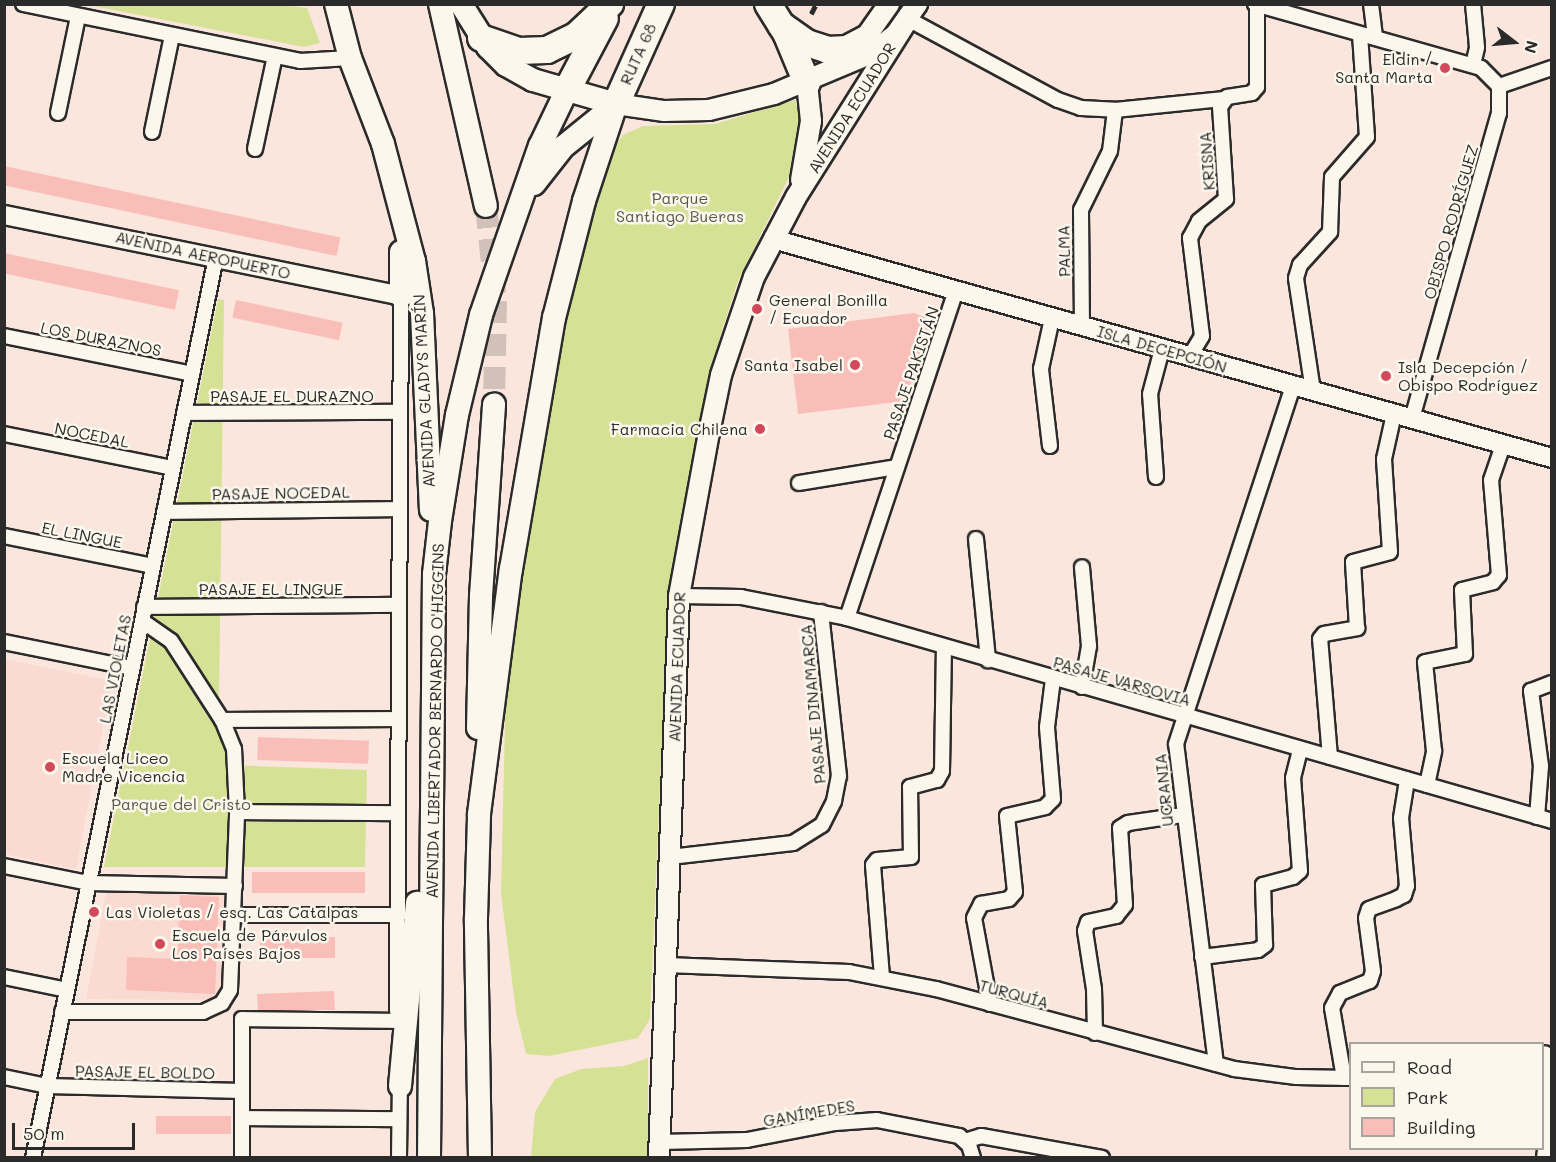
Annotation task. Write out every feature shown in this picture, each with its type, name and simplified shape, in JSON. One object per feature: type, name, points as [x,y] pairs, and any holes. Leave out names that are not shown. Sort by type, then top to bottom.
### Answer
[{"type":"highway","points":[[481,38],[526,52],[547,50],[576,36],[611,4]]},
{"type":"highway","points":[[567,90],[611,4]]},
{"type":"highway","name":"RUTA 68","points":[[616,104],[661,4]]},
{"type":"highway","points":[[774,15],[807,43],[828,50],[847,49],[866,39]]},
{"type":"highway","points":[[774,15],[818,78]]},
{"type":"main road","name":"AVENIDA GLADYS MARÍN","points":[[336,4],[350,58],[395,185],[422,313],[434,574]]},
{"type":"main road","points":[[440,4],[486,206]]},
{"type":"main road","points":[[461,4],[481,38],[495,56],[519,73],[616,104],[664,111],[709,110],[818,78],[872,53],[912,12]]},
{"type":"main road","points":[[818,78],[866,39],[889,4]]},
{"type":"main road","name":"AVENIDA ECUADOR","points":[[660,1150],[679,596],[721,375],[742,308],[773,239],[796,197],[912,12]]},
{"type":"main road","name":"AVENIDA ECUADOR","points":[[796,197],[810,140],[818,78]]},
{"type":"main road","name":"AVENIDA LIBERTADOR BERNARDO O'HIGGINS","points":[[429,1158],[434,574],[459,405],[481,315],[512,220],[567,90]]},
{"type":"main road","points":[[512,220],[551,160],[616,104]]},
{"type":"main road","points":[[479,814],[511,569],[543,374],[582,211],[616,104]]},
{"type":"main road","points":[[395,185],[401,296]]},
{"type":"main road","points":[[480,1158],[476,918],[481,608],[494,404]]},
{"type":"main road","points":[[400,1086],[418,876],[432,785]]},
{"type":"street","points":[[22,4],[310,62],[350,58]]},
{"type":"street","points":[[1371,4],[1375,38]]},
{"type":"street","points":[[1473,4],[1478,47],[1473,65]]},
{"type":"street","points":[[912,12],[1058,100],[1081,108],[1115,110],[1224,99],[1252,93],[1257,87],[1256,5],[1473,65],[1488,73],[1498,86],[1551,68]]},
{"type":"street","points":[[58,113],[78,16]]},
{"type":"street","points":[[1313,391],[1296,278],[1300,265],[1330,232],[1330,184],[1335,171],[1367,137],[1360,34]]},
{"type":"street","points":[[152,132],[172,35]]},
{"type":"street","points":[[255,149],[275,56]]},
{"type":"street","name":"OBISPO RODRÍGUEZ","points":[[1412,419],[1499,113],[1498,86]]},
{"type":"street","name":"KRISNA","points":[[1190,356],[1202,336],[1190,238],[1194,226],[1222,204],[1227,193],[1220,111],[1224,99]]},
{"type":"street","name":"PALMA","points":[[1082,326],[1080,220],[1084,203],[1110,151],[1115,110]]},
{"type":"street","name":"AVENIDA AEROPUERTO","points":[[4,215],[401,296]]},
{"type":"street","name":"ISLA DECEPCIÓN","points":[[773,239],[1551,458]]},
{"type":"street","name":"LAS VIOLETAS","points":[[33,1158],[216,257]]},
{"type":"street","name":"PASAJE PAKISTÁN","points":[[847,618],[956,290]]},
{"type":"street","points":[[399,1158],[400,1086],[396,915],[401,296]]},
{"type":"street","points":[[1050,446],[1041,369],[1052,318]]},
{"type":"street","name":"LOS DURAZNOS","points":[[4,336],[192,374]]},
{"type":"street","points":[[1156,477],[1150,394],[1162,349]]},
{"type":"street","name":"UCRANIA","points":[[1216,1064],[1176,760],[1182,715],[1293,386]]},
{"type":"street","name":"PASAJE EL DURAZNO","points":[[184,413],[400,412]]},
{"type":"street","points":[[1330,758],[1320,639],[1324,634],[1357,628],[1353,562],[1390,552],[1384,459],[1394,414]]},
{"type":"street","name":"NOCEDAL","points":[[4,434],[173,468]]},
{"type":"street","points":[[1427,785],[1434,751],[1425,662],[1465,654],[1462,590],[1493,582],[1499,575],[1491,480],[1503,445]]},
{"type":"street","name":"PASAJE PAKISTÁN","points":[[799,483],[897,467]]},
{"type":"street","name":"PASAJE NOCEDAL","points":[[164,512],[399,509]]},
{"type":"street","name":"EL LINGUE","points":[[4,536],[153,566]]},
{"type":"street","points":[[976,539],[988,660]]},
{"type":"street","points":[[1082,567],[1089,646],[1082,687]]},
{"type":"street","name":"PASAJE VARSOVIA","points":[[679,596],[741,597],[847,618],[1551,821]]},
{"type":"street","name":"PASAJE EL LINGUE","points":[[143,614],[398,605]]},
{"type":"street","name":"PASAJE DINAMARCA","points":[[670,857],[793,843],[822,825],[834,801],[838,776],[821,612]]},
{"type":"street","points":[[62,1012],[203,1012],[222,1003],[232,980],[237,812],[234,749],[222,720],[171,641],[143,614]]},
{"type":"street","points":[[4,642],[132,668]]},
{"type":"street","points":[[882,977],[873,865],[877,860],[911,857],[910,788],[937,780],[942,771],[944,647]]},
{"type":"street","points":[[990,1004],[974,918],[981,904],[1009,899],[1015,892],[1007,816],[1045,807],[1053,799],[1047,726],[1053,679]]},
{"type":"street","points":[[1537,817],[1542,766],[1531,691],[1551,683]]},
{"type":"street","points":[[222,720],[398,719]]},
{"type":"street","points":[[1202,957],[1258,950],[1265,945],[1263,885],[1293,877],[1300,871],[1293,788],[1300,749]]},
{"type":"street","points":[[1347,1078],[1332,1008],[1340,993],[1370,981],[1373,971],[1366,918],[1368,909],[1404,895],[1407,886],[1401,818],[1407,780]]},
{"type":"street","points":[[237,812],[397,813]]},
{"type":"street","points":[[1095,1033],[1094,988],[1085,931],[1088,922],[1116,916],[1125,905],[1120,828],[1128,823],[1183,816]]},
{"type":"street","points":[[4,866],[88,883],[235,886]]},
{"type":"street","points":[[234,915],[396,915]]},
{"type":"street","name":"TURQUÍA","points":[[666,965],[806,968],[882,977],[1216,1064],[1277,1076],[1347,1078]]},
{"type":"street","points":[[4,977],[67,990]]},
{"type":"street","points":[[222,1003],[242,1019],[398,1021]]},
{"type":"street","points":[[242,1019],[242,1158]]},
{"type":"street","points":[[1544,1158],[1550,1129],[1551,1091],[1546,1053]]},
{"type":"street","name":"PASAJE EL BOLDO","points":[[4,1077],[47,1086],[242,1091]]},
{"type":"street","points":[[242,1118],[399,1119]]},
{"type":"street","name":"GANÍMEDES","points":[[660,1150],[747,1140],[865,1120],[952,1134],[965,1141],[981,1136],[1102,1158]]},
{"type":"street","points":[[965,1141],[974,1158]]},
{"type":"shaded area","name":"Escuela Liceo Madre Vicencia","points":[[5,659],[112,681],[76,869],[5,854]]},
{"type":"shaded area","name":"Escuela de Párvulos Los Países Bajos","points":[[106,893],[224,893],[222,994],[216,1000],[86,999]]},
{"type":"green space","points":[[88,5],[285,5],[307,8],[320,43],[304,47]]},
{"type":"green space","name":"Parque Santiago Bueras","points":[[795,100],[801,120],[798,150],[789,177],[738,281],[723,327],[710,372],[674,555],[666,643],[650,1019],[638,1038],[549,1056],[526,1054],[516,1012],[501,893],[506,681],[545,408],[578,258],[612,149],[623,135],[643,126],[715,124]]},
{"type":"green space","name":"Parque del Cristo","points":[[218,299],[224,300],[219,703],[230,765],[367,770],[365,867],[104,867]]},
{"type":"green space","points":[[648,1058],[648,1157],[531,1157],[535,1112],[555,1079],[581,1069],[624,1066]]},
{"type":"building","points":[[4,166],[340,238],[337,256],[4,185]]},
{"type":"building","points":[[4,253],[179,290],[175,310],[4,273]]},
{"type":"building","points":[[236,300],[343,323],[339,340],[232,318]]},
{"type":"building","name":"Santa Isabel","points":[[914,313],[932,319],[905,401],[798,414],[788,329]]},
{"type":"building","points":[[258,737],[369,741],[368,764],[257,760]]},
{"type":"building","points":[[252,872],[365,872],[365,893],[252,893]]},
{"type":"building","points":[[180,895],[219,897],[215,994],[126,990],[127,957],[177,959]]},
{"type":"building","points":[[260,937],[335,937],[335,958],[260,958]]},
{"type":"building","points":[[334,991],[335,1010],[258,1010],[257,994]]},
{"type":"building","points":[[156,1116],[231,1116],[231,1134],[156,1134]]},
{"type":"tunnel","points":[[486,206],[496,301],[494,404]]},
{"type":"railway","points":[[811,14],[816,4]]},
{"type":"place","name":"Eldin / Santa Marta","points":[[1445,68]]},
{"type":"place","name":"General Bonilla / Ecuador","points":[[757,309]]},
{"type":"place","name":"Santa Isabel","points":[[855,365]]},
{"type":"place","name":"Isla Decepción / Obispo Rodríguez","points":[[1386,376]]},
{"type":"place","name":"Farmacia Chilena","points":[[760,429]]},
{"type":"place","name":"Escuela Liceo Madre Vicencia","points":[[50,767]]},
{"type":"place","name":"Las Violetas / esq. Las Catalpas","points":[[94,912]]},
{"type":"place","name":"Escuela de Párvulos Los Países Bajos","points":[[160,944]]}]
